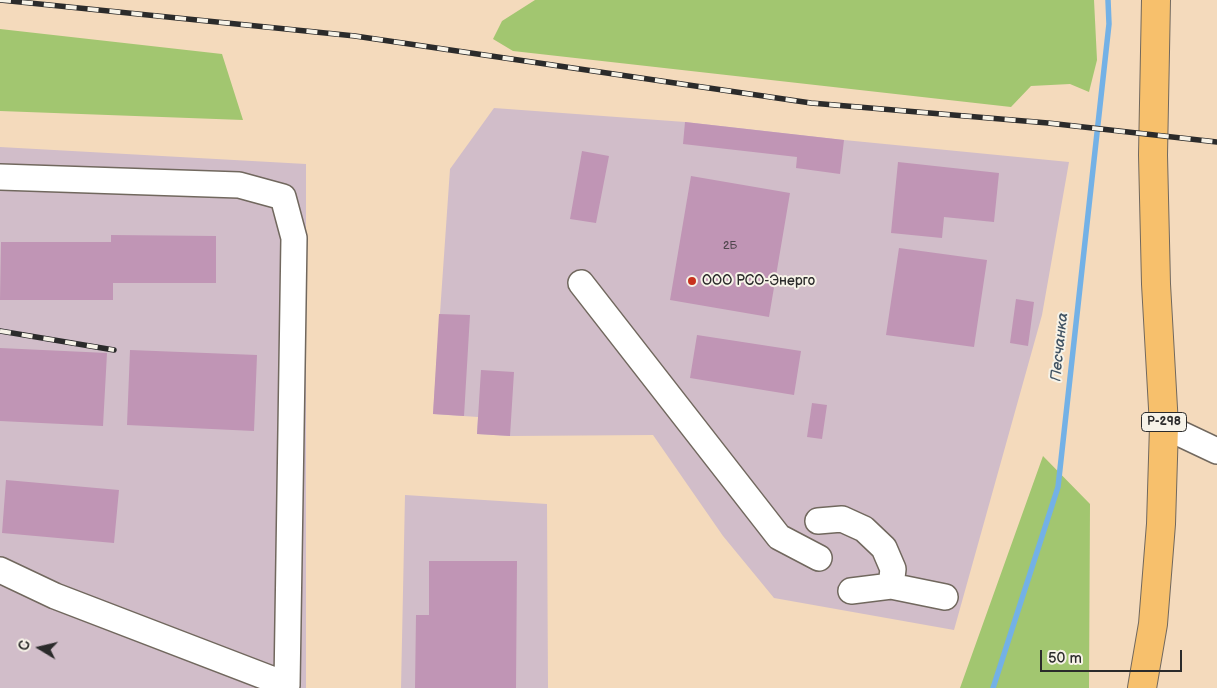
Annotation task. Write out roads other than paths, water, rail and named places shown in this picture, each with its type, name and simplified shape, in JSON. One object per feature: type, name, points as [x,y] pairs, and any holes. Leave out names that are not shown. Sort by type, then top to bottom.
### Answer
[{"type":"highway","name":"Р-298","points":[[1142,688],[1153,624],[1161,524],[1164,426],[1156,284],[1153,155],[1156,0]]},
{"type":"street","points":[[0,177],[239,185],[283,197],[294,238],[286,687],[56,596],[0,570]]},
{"type":"street","points":[[581,283],[779,537],[819,558]]},
{"type":"street","points":[[1164,426],[1217,450]]},
{"type":"street","points":[[818,521],[842,519],[864,529],[884,548],[893,569],[891,586]]},
{"type":"street","points":[[851,591],[891,586],[945,597]]},
{"type":"waterway","name":"Песчанка","points":[[993,688],[1058,487],[1109,24],[1108,0]]},
{"type":"railway","points":[[0,0],[355,36],[811,103],[1048,123],[1217,142]]},
{"type":"railway","points":[[0,331],[114,350]]},
{"type":"place","name":"ООО РСО-Энерго","points":[[692,281]]}]
